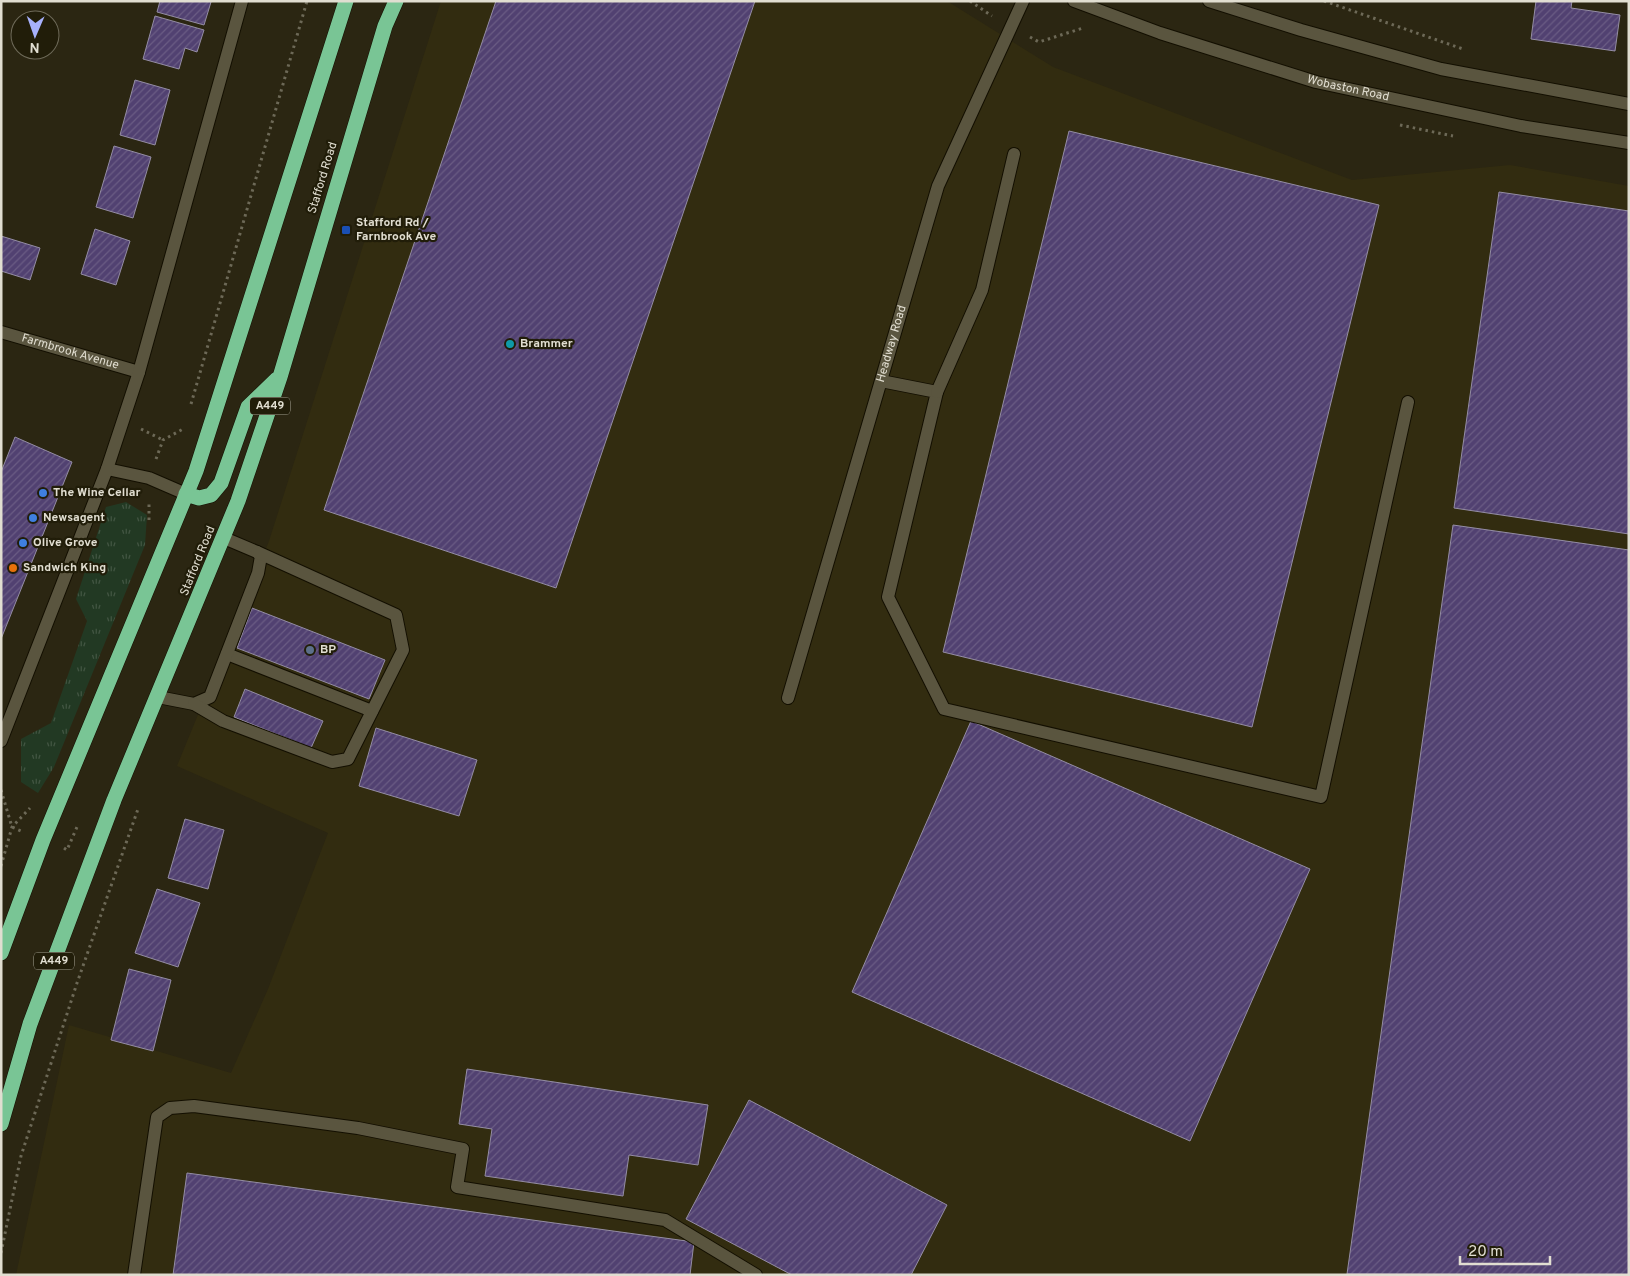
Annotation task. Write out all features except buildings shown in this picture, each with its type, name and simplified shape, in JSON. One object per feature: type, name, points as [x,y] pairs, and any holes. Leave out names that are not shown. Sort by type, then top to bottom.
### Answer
[{"type":"highway","points":[[1,953],[43,840],[196,471],[346,1]]},
{"type":"highway","name":"Stafford Road","points":[[1,1124],[30,1024],[114,800],[224,538],[280,377],[385,26],[396,1]]},
{"type":"highway","points":[[186,494],[199,498],[211,495],[221,483],[248,406],[280,377]]},
{"type":"street","points":[[1,740],[107,469],[139,372],[242,1]]},
{"type":"street","name":"Headway Road","points":[[788,698],[938,186],[1023,1]]},
{"type":"street","name":"Wobaston Road","points":[[1074,1],[1160,33],[1316,82],[1521,126],[1629,144]]},
{"type":"street","points":[[1209,1],[1301,30],[1432,67],[1629,104]]},
{"type":"street","points":[[1014,154],[982,290],[937,392],[888,597],[944,709],[1321,796],[1408,402]]},
{"type":"street","name":"Farmbrook Avenue","points":[[1,332],[139,372]]},
{"type":"street","points":[[881,381],[937,392]]},
{"type":"street","points":[[107,469],[149,478],[186,494]]},
{"type":"street","points":[[158,697],[194,704],[223,721],[332,762],[348,759],[403,650],[396,615],[224,538]]},
{"type":"street","points":[[194,704],[210,697],[258,573],[260,556],[257,552]]},
{"type":"street","points":[[227,654],[372,711]]},
{"type":"street","points":[[134,1275],[157,1117],[170,1108],[194,1106],[358,1128],[463,1149],[457,1187],[665,1220],[756,1275]]},
{"type":"path","points":[[188,412],[307,1]]},
{"type":"path","points":[[970,1],[1010,29],[1039,42],[1091,25]]},
{"type":"path","points":[[1324,1],[1466,50],[1486,78]]},
{"type":"path","points":[[149,522],[149,478],[164,440],[183,431],[186,421]]},
{"type":"path","points":[[1,866],[12,827],[32,806]]},
{"type":"path","points":[[1,1253],[22,1156],[77,983],[138,809]]},
{"type":"shaded area","points":[[441,1],[947,1],[1053,67],[1352,180],[1510,165],[1629,186],[1629,1275],[16,1275],[69,1025],[231,1073],[268,989],[328,833],[177,766],[269,541]]},
{"type":"green space","points":[[126,502],[147,515],[145,545],[54,767],[38,793],[21,782],[21,739],[51,723],[87,621],[76,599],[106,507]]},
{"type":"place","name":"Stafford Rd / Farnbrook Ave","points":[[346,230]]},
{"type":"place","name":"Brammer","points":[[510,344]]},
{"type":"place","name":"The Wine Cellar","points":[[43,493]]},
{"type":"place","name":"Newsagent","points":[[33,518]]},
{"type":"place","name":"Olive Grove","points":[[23,543]]},
{"type":"place","name":"Sandwich King","points":[[13,568]]},
{"type":"place","name":"BP","points":[[310,650]]}]
